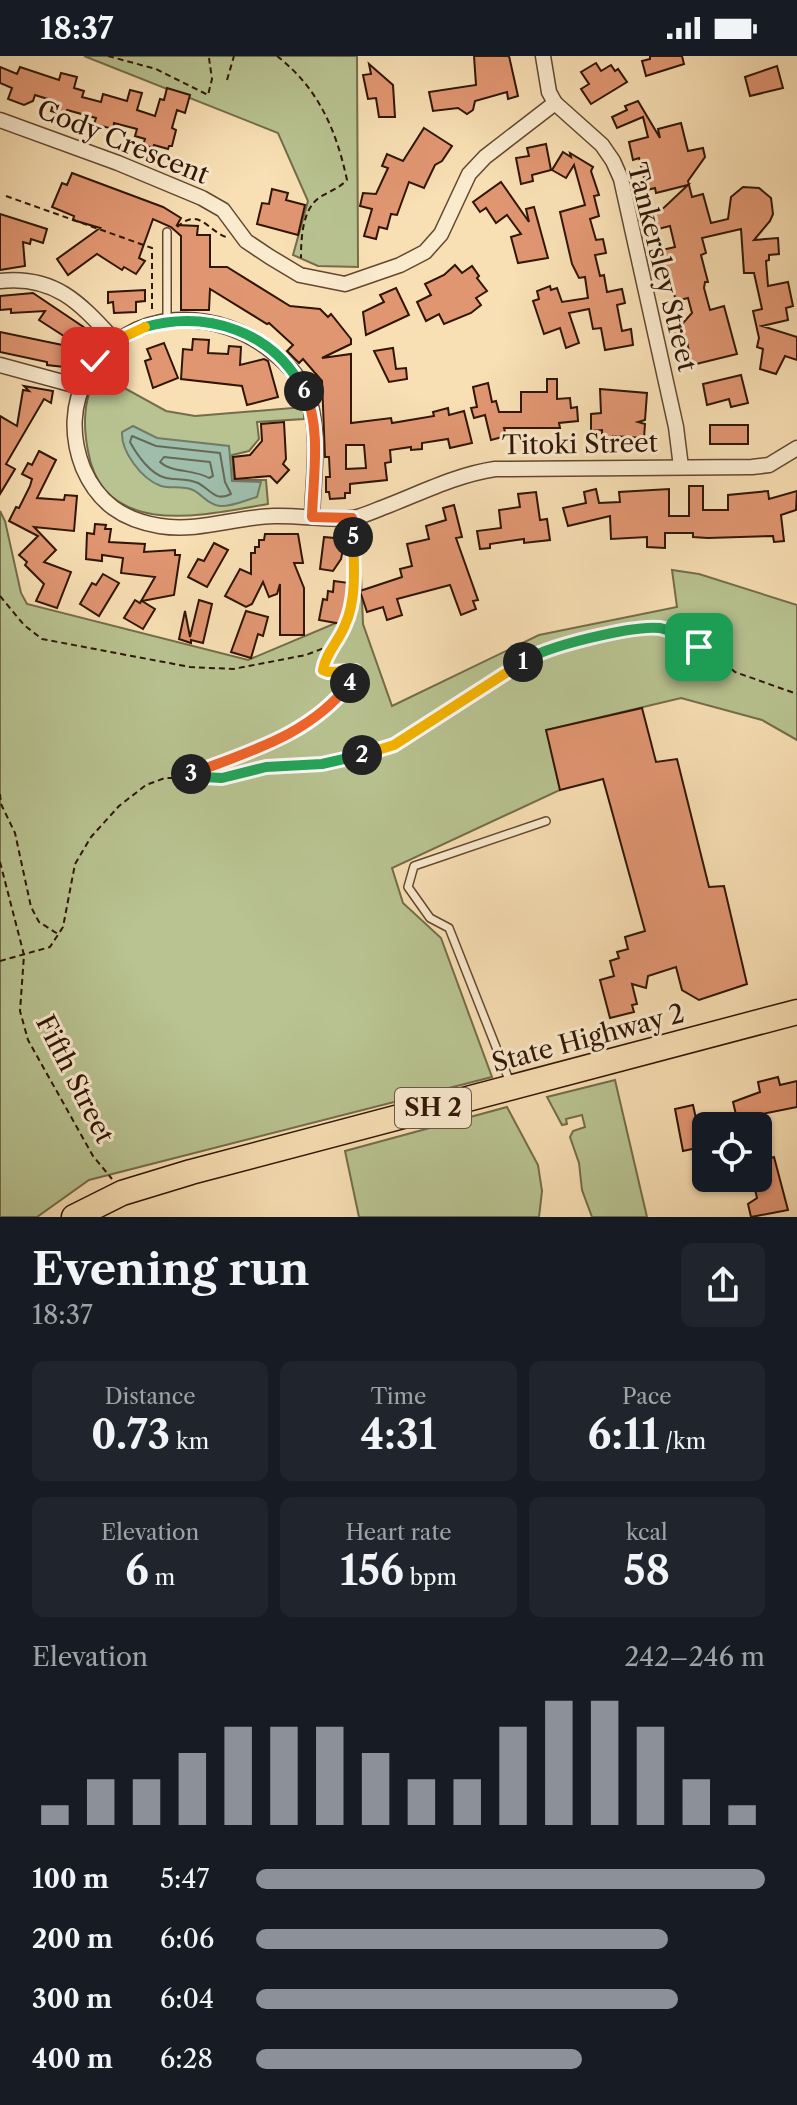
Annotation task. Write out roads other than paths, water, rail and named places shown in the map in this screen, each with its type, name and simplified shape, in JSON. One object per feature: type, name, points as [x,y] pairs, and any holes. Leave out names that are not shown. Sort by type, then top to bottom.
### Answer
[{"type":"highway","name":"State Highway 2","points":[[74,1217],[122,1193],[157,1181],[797,1012]]},
{"type":"street","points":[[543,56],[549,92],[555,103]]},
{"type":"street","name":"Cody Crescent","points":[[0,120],[202,198],[223,210],[246,241],[300,275],[345,284],[400,265],[425,252],[441,234],[469,174],[485,157],[555,103]]},
{"type":"street","name":"Tankersley Street","points":[[555,103],[602,145],[621,179],[676,427],[681,467]]},
{"type":"street","points":[[0,281],[38,281],[53,287],[94,317],[115,341]]},
{"type":"street","points":[[211,322],[226,325],[248,334],[285,362],[310,402],[314,435],[312,517],[273,515],[202,526],[163,527],[138,521],[109,507],[90,483],[77,451],[74,410],[81,387],[95,361],[115,341],[137,329],[160,323],[211,322]]},
{"type":"street","points":[[0,365],[81,387]]},
{"type":"street","name":"Titoki Street","points":[[312,517],[359,516],[469,473],[495,469],[769,465],[797,448]]},
{"type":"lane","points":[[160,323],[167,232]]},
{"type":"lane","points":[[512,1087],[449,928],[430,918],[408,887],[414,866],[546,821]]},
{"type":"water","points":[[133,426],[157,438],[229,446],[232,481],[261,482],[257,497],[220,506],[189,489],[165,487],[154,482],[140,471],[125,447],[122,432]]}]
